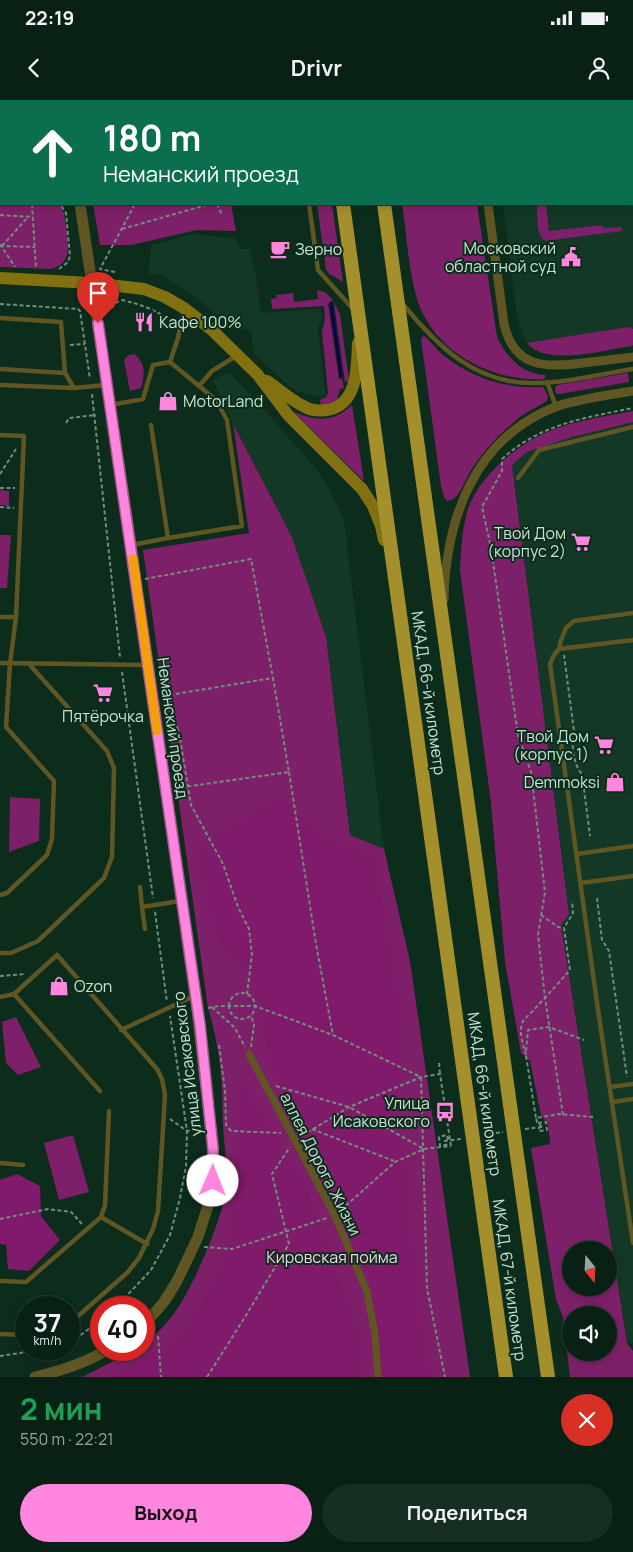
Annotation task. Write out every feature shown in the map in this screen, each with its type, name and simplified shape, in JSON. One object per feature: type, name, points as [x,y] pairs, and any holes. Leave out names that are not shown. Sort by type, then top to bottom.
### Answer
[{"type":"highway","name":"МКАД, 66-й километр","points":[[343,205],[480,1188]]},
{"type":"highway","name":"МКАД, 66-й километр","points":[[385,205],[520,1182]]},
{"type":"highway","name":"МКАД, 67-й километр","points":[[520,1182],[548,1377]]},
{"type":"highway","name":"МКАД, 67-й километр","points":[[480,1188],[506,1377]]},
{"type":"main road","points":[[0,278],[144,288],[184,308],[212,330],[258,375],[288,414],[362,489],[373,506],[381,526],[398,597]]},
{"type":"main road","points":[[258,375],[305,407],[317,411],[330,410],[343,403],[351,392],[357,366],[359,316]]},
{"type":"street","name":"Неманский проезд","points":[[80,205],[108,385],[182,901]]},
{"type":"street","points":[[488,205],[503,315],[507,334],[513,347],[530,362],[542,366],[633,357]]},
{"type":"street","points":[[622,358],[633,362]]},
{"type":"street","points":[[444,632],[447,556],[455,521],[465,493],[482,465],[504,440],[525,423],[556,407],[631,390]]},
{"type":"street","name":"улица Исаковского","points":[[155,1312],[177,1281],[194,1245],[212,1193],[214,1170],[210,1111],[182,901]]},
{"type":"street","name":"аллея Дорога Жизни","points":[[249,1054],[335,1216],[367,1292],[375,1334],[378,1377]]},
{"type":"street","points":[[35,1377],[59,1372],[90,1359]]},
{"type":"lane","points":[[309,205],[318,270],[359,316]]},
{"type":"lane","points":[[397,297],[446,350],[477,372],[497,379],[515,382],[547,382],[633,369]]},
{"type":"lane","points":[[170,362],[184,308]]},
{"type":"lane","points":[[0,318],[61,322],[65,373],[74,388]]},
{"type":"lane","points":[[199,386],[212,370],[238,355]]},
{"type":"lane","points":[[110,405],[143,399],[153,365],[170,362],[216,400],[227,420],[242,526],[131,545]]},
{"type":"lane","points":[[0,369],[65,373]]},
{"type":"lane","points":[[547,382],[556,407]]},
{"type":"lane","points":[[0,385],[74,388],[108,385]]},
{"type":"lane","points":[[150,425],[168,538]]},
{"type":"lane","points":[[518,478],[539,450],[633,426]]},
{"type":"lane","points":[[0,435],[24,436],[16,617],[10,664],[6,727],[54,781],[52,839],[47,854],[7,893],[0,896]]},
{"type":"lane","points":[[633,613],[574,621],[566,628],[560,640],[559,649],[550,664],[633,1243]]},
{"type":"lane","points":[[0,616],[16,617]]},
{"type":"lane","points":[[559,649],[633,640]]},
{"type":"lane","points":[[0,663],[148,664]]},
{"type":"lane","points":[[0,953],[11,953],[38,941],[104,878],[112,857],[114,768],[107,751],[29,664]]},
{"type":"lane","points":[[577,854],[633,846]]},
{"type":"lane","points":[[581,883],[633,876]]},
{"type":"lane","points":[[140,887],[146,929]]},
{"type":"lane","points":[[142,907],[182,901]]},
{"type":"lane","points":[[0,997],[14,994],[57,955],[157,1069],[162,1079],[165,1095],[158,1211],[147,1244],[128,1272],[80,1314]]},
{"type":"lane","points":[[14,994],[100,1091]]},
{"type":"lane","points":[[121,1030],[195,996]]},
{"type":"lane","points":[[610,1087],[633,1084]]},
{"type":"lane","points":[[612,1102],[633,1099]]},
{"type":"lane","points":[[0,1281],[26,1282],[101,1217],[105,1205],[108,1111]]},
{"type":"lane","points":[[0,1163],[23,1165]]},
{"type":"lane","points":[[101,1217],[147,1244]]},
{"type":"lane","points":[[0,1334],[15,1335]]},
{"type":"path","points":[[32,205],[36,270],[43,270]]},
{"type":"path","points":[[57,270],[68,262],[70,256],[66,213],[61,205]]},
{"type":"path","points":[[115,272],[100,270],[134,205]]},
{"type":"path","points":[[122,229],[206,205]]},
{"type":"path","points":[[217,205],[222,215]]},
{"type":"path","points":[[0,215],[33,217]]},
{"type":"path","points":[[1,245],[28,217]]},
{"type":"path","points":[[1,245],[35,247]]},
{"type":"path","points":[[1,245],[16,269]]},
{"type":"path","points":[[113,308],[113,304],[122,300],[144,306],[160,313],[180,329]]},
{"type":"path","points":[[0,304],[78,308],[96,415],[121,664],[168,1008],[187,1131],[186,1166],[170,1235],[151,1270],[126,1296]]},
{"type":"path","points":[[563,1114],[544,998],[538,935],[545,892],[531,772],[518,735],[491,548],[482,507],[502,471],[502,459],[525,440],[568,422],[633,408]]},
{"type":"path","points":[[66,423],[69,418],[96,415]]},
{"type":"path","points":[[0,474],[24,436]]},
{"type":"path","points":[[0,488],[22,489]]},
{"type":"path","points":[[0,507],[21,508]]},
{"type":"path","points":[[136,581],[251,560],[273,678],[316,944],[333,1035]]},
{"type":"path","points":[[564,655],[574,731],[572,739],[577,769],[582,774],[590,836]]},
{"type":"path","points":[[152,698],[273,678]]},
{"type":"path","points":[[169,695],[172,715],[179,732],[191,805],[223,864],[238,907],[249,928],[252,954],[247,994]]},
{"type":"path","points":[[165,790],[289,772]]},
{"type":"path","points":[[597,898],[602,940],[609,951],[628,1080]]},
{"type":"path","points":[[538,1123],[546,1122],[547,1130],[539,1131],[540,1127],[538,1123],[536,1118],[526,1055],[520,1031],[523,1021],[570,970],[564,928],[573,913],[572,901]]},
{"type":"path","points":[[541,915],[558,927],[564,928]]},
{"type":"path","points":[[0,976],[20,975],[41,970]]},
{"type":"path","points":[[247,994],[254,1001],[255,1006],[252,1015],[254,1025],[249,1054]]},
{"type":"path","points":[[247,994],[237,995],[233,998],[230,1011],[242,1019],[252,1015]]},
{"type":"path","points":[[218,1006],[255,1006],[333,1035],[421,1077]]},
{"type":"path","points":[[212,1007],[235,1028],[249,1054]]},
{"type":"path","points":[[526,1055],[528,1030],[549,1027],[584,1040]]},
{"type":"path","points":[[219,1045],[225,1090],[224,1125],[231,1131],[291,1133]]},
{"type":"path","points":[[439,1063],[450,1145]]},
{"type":"path","points":[[207,1377],[246,1317],[288,1244],[272,1174],[295,1140],[349,1107],[421,1077],[440,1074]]},
{"type":"path","points":[[421,1077],[427,1288],[445,1377]]},
{"type":"path","points":[[265,1083],[349,1107],[424,1150]]},
{"type":"path","points":[[164,1114],[187,1131],[202,1129]]},
{"type":"path","points":[[536,1118],[563,1114],[593,1117]]},
{"type":"path","points":[[521,1130],[540,1127]]},
{"type":"path","points":[[312,1130],[395,1162]]},
{"type":"path","points":[[475,1136],[512,1131]]},
{"type":"path","points":[[448,1140],[447,1136],[439,1137],[440,1146],[450,1145]]},
{"type":"path","points":[[450,1145],[444,1141],[466,1138]]},
{"type":"path","points":[[194,1245],[232,1249],[335,1216],[395,1162],[424,1150],[450,1145]]},
{"type":"path","points":[[0,1219],[48,1209],[71,1212],[87,1229]]},
{"type":"path","points":[[158,1336],[161,1377]]},
{"type":"path","points":[[0,1356],[15,1354]]},
{"type":"shaded area","name":"Московский областной суд","points":[[503,205],[633,205],[633,346],[569,355],[545,354],[530,346],[523,335],[517,317]]},
{"type":"shaded area","points":[[193,234],[235,238],[241,249],[250,249],[261,313],[321,309],[322,318],[318,328],[325,393],[322,398],[294,390],[254,354],[251,331],[231,327],[198,299],[161,275],[149,274],[151,245]]},
{"type":"shaded area","points":[[226,373],[232,375],[252,396],[315,467],[327,485],[344,519],[384,849],[350,835],[326,637],[292,537],[233,424],[213,380]]},
{"type":"shaded area","points":[[633,411],[633,1343],[627,1343],[618,1286],[618,1241],[611,1241],[561,925],[569,914],[512,465],[505,459],[527,442],[554,429]]},
{"type":"green space","points":[[0,205],[58,205],[61,207],[64,213],[68,238],[67,255],[64,261],[50,269],[0,267]]},
{"type":"green space","points":[[93,205],[231,205],[236,231],[197,230],[131,245],[100,245]]},
{"type":"green space","points":[[317,205],[332,205],[343,282],[329,274],[326,269]]},
{"type":"green space","points":[[402,205],[477,205],[497,337],[510,358],[522,368],[536,374],[545,375],[545,379],[525,379],[486,369],[451,349],[437,335],[425,318],[417,299]]},
{"type":"green space","points":[[537,205],[546,205],[549,231],[603,225],[603,228],[621,227],[622,231],[545,241],[538,229]]},
{"type":"green space","points":[[317,290],[325,292],[333,300],[328,304],[339,379],[342,379],[344,388],[340,389],[337,400],[321,406],[320,400],[326,397],[328,393],[322,332],[325,320],[324,306],[272,309],[271,299],[277,298],[276,295],[293,293],[294,302],[318,299]]},
{"type":"green space","points":[[334,303],[340,314],[349,381],[345,382]]},
{"type":"green space","points":[[628,327],[633,329],[633,345],[592,353],[562,356],[548,354],[536,350],[527,343]]},
{"type":"green space","points":[[424,336],[443,355],[477,376],[502,384],[542,387],[548,396],[547,401],[520,417],[499,435],[475,464],[458,494],[447,501],[441,486],[421,339]]},
{"type":"green space","points":[[135,354],[143,366],[143,378],[141,388],[130,391],[124,360],[128,355]]},
{"type":"green space","points":[[628,373],[629,382],[560,394],[557,394],[555,391],[558,385]]},
{"type":"green space","points":[[352,405],[364,481],[294,412],[324,419],[338,415]]},
{"type":"green space","points":[[633,411],[633,422],[572,437],[527,452],[512,465],[569,914],[561,925],[611,1241],[562,1241],[562,1296],[618,1296],[618,1286],[627,1343],[633,1351],[633,1377],[570,1377],[568,1361],[617,1361],[617,1306],[562,1306],[562,1314],[556,1299],[531,1148],[550,1144],[548,1124],[541,1115],[530,1061],[521,1053],[505,962],[491,803],[460,570],[466,516],[474,496],[482,483],[503,460],[542,434],[584,421]]},
{"type":"green space","name":"Кировская пойма","points":[[233,424],[292,537],[326,637],[350,835],[384,849],[410,961],[470,1377],[82,1377],[114,1361],[155,1361],[155,1335],[177,1309],[195,1277],[212,1238],[224,1202],[226,1165],[219,1059],[208,1008],[143,550],[249,533]]},
{"type":"green space","points":[[0,490],[9,491],[9,506],[0,505]]},
{"type":"green space","points":[[0,535],[11,535],[7,588],[0,588]]},
{"type":"green space","points":[[279,796],[324,835],[375,858],[403,1013],[399,1097],[424,1340],[433,1377],[380,1377],[369,1277],[269,1065],[255,983],[215,938],[195,848]]},
{"type":"green space","points":[[10,797],[40,799],[39,841],[9,852]]},
{"type":"green space","points":[[16,1017],[41,1067],[18,1075],[6,1063],[2,1022]]},
{"type":"green space","points":[[240,1078],[305,1181],[366,1348],[361,1377],[113,1377],[140,1361],[155,1361],[155,1352],[177,1339],[217,1274],[236,1191]]},
{"type":"green space","points":[[73,1135],[89,1192],[59,1200],[44,1143]]},
{"type":"green space","points":[[17,1174],[40,1186],[41,1216],[60,1240],[29,1271],[8,1269],[6,1245],[0,1244],[0,1180]]},
{"type":"waterway","points":[[331,303],[341,376]]},
{"type":"slow traffic","points":[[133,559],[157,731]]},
{"type":"place","name":"Зерно","points":[[280,249]]},
{"type":"place","name":"Московский областной суд","points":[[571,257]]},
{"type":"place","name":"Кафе 100%","points":[[144,322]]},
{"type":"place","name":"MotorLand","points":[[168,401]]},
{"type":"place","name":"Твой Дом (корпус 2)","points":[[581,542]]},
{"type":"place","name":"Пятёрочка","points":[[103,693]]},
{"type":"place","name":"Твой Дом (корпус 1)","points":[[604,745]]},
{"type":"place","name":"Demmoksi","points":[[615,782]]},
{"type":"place","name":"Ozon","points":[[59,986]]},
{"type":"place","name":"Улица Исаковского","points":[[445,1112]]},
{"type":"route","points":[[98,323],[200,1025],[213,1149],[213,1181]]}]
